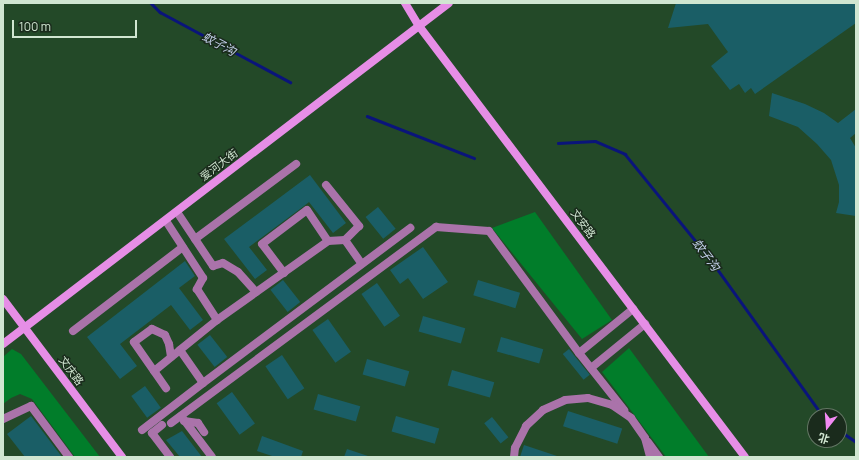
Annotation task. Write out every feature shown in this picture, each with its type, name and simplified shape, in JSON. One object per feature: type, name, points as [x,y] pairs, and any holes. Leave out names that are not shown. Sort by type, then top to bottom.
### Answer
[{"type":"street","name":"文安路","points":[[405,3],[419,26],[745,457]]},
{"type":"street","name":"爱河大街","points":[[3,344],[166,221],[449,3]]},
{"type":"street","points":[[195,239],[296,164]]},
{"type":"street","points":[[154,371],[217,320],[328,241],[345,240],[359,226],[326,185]]},
{"type":"street","points":[[284,273],[262,244],[308,210],[328,241]]},
{"type":"street","points":[[177,212],[213,266],[224,263],[238,272],[256,292]]},
{"type":"street","points":[[166,221],[203,278],[197,290],[217,320]]},
{"type":"street","points":[[171,423],[183,418],[436,227],[489,231],[579,353],[660,457]]},
{"type":"street","points":[[142,430],[410,228]]},
{"type":"street","points":[[345,240],[362,264]]},
{"type":"street","points":[[73,331],[183,248]]},
{"type":"street","name":"文庆路","points":[[3,299],[122,457]]},
{"type":"street","points":[[579,353],[633,309]]},
{"type":"street","points":[[591,368],[645,324]]},
{"type":"street","points":[[166,388],[134,342],[152,329],[165,335],[169,344],[171,357]]},
{"type":"street","points":[[180,350],[203,383]]},
{"type":"street","points":[[514,457],[515,448],[526,426],[543,410],[565,400],[588,398],[612,404],[631,418]]},
{"type":"street","points":[[3,419],[31,406],[69,457]]},
{"type":"street","points":[[183,418],[198,423],[204,432]]},
{"type":"street","points":[[183,418],[212,457]]},
{"type":"street","points":[[162,425],[152,433],[170,457]]},
{"type":"street","points":[[645,438],[650,457]]},
{"type":"green space","points":[[535,212],[612,320],[582,339],[492,228]]},
{"type":"green space","points":[[629,348],[709,457],[666,457],[602,372]]},
{"type":"green space","points":[[12,349],[21,354],[100,457],[75,457],[32,399],[20,394],[3,404],[3,357]]},
{"type":"building","points":[[676,3],[856,3],[856,23],[755,94],[751,88],[745,93],[739,84],[730,90],[711,66],[728,52],[708,24],[668,28]]},
{"type":"building","points":[[772,93],[805,104],[824,113],[838,123],[856,109],[856,133],[850,138],[856,148],[856,216],[836,213],[839,202],[839,185],[831,160],[817,144],[798,127],[769,116]]},
{"type":"building","points":[[310,175],[346,223],[333,233],[309,202],[249,247],[267,270],[255,279],[224,239]]},
{"type":"building","points":[[378,207],[396,229],[383,239],[366,217]]},
{"type":"building","points":[[423,247],[448,282],[423,299],[408,278],[400,284],[390,270]]},
{"type":"building","points":[[185,261],[195,276],[179,288],[203,320],[190,330],[171,305],[120,344],[137,366],[120,379],[87,337]]},
{"type":"building","points":[[283,280],[300,302],[288,312],[270,290]]},
{"type":"building","points":[[478,280],[520,293],[515,308],[473,295]]},
{"type":"building","points":[[377,283],[400,316],[384,327],[361,294]]},
{"type":"building","points":[[423,316],[465,328],[461,344],[419,331]]},
{"type":"building","points":[[328,319],[351,352],[335,363],[312,330]]},
{"type":"building","points":[[210,335],[227,357],[215,367],[197,345]]},
{"type":"building","points":[[501,337],[543,349],[539,364],[497,351]]},
{"type":"building","points":[[569,349],[590,375],[584,380],[563,354]]},
{"type":"building","points":[[282,355],[304,388],[288,399],[265,366]]},
{"type":"building","points":[[367,359],[409,371],[405,387],[363,374]]},
{"type":"building","points":[[452,370],[494,382],[490,398],[448,385]]},
{"type":"building","points":[[145,386],[161,408],[147,418],[131,396]]},
{"type":"building","points":[[232,392],[255,424],[240,435],[217,403]]},
{"type":"building","points":[[318,394],[360,406],[356,422],[314,409]]},
{"type":"building","points":[[568,411],[622,429],[617,444],[563,426]]},
{"type":"building","points":[[31,416],[62,457],[25,457],[7,434]]},
{"type":"building","points":[[396,416],[439,428],[435,444],[392,431]]},
{"type":"building","points":[[492,417],[508,437],[501,443],[484,423]]},
{"type":"building","points":[[182,431],[202,457],[180,457],[166,440]]},
{"type":"building","points":[[262,436],[303,451],[301,457],[275,457],[257,451]]},
{"type":"building","points":[[524,445],[557,456],[557,457],[520,457]]},
{"type":"building","points":[[347,449],[368,456],[368,457],[344,457]]},
{"type":"waterway","name":"蚊子沟","points":[[151,3],[160,12],[290,82]]},
{"type":"waterway","name":"蚊子沟","points":[[367,116],[474,158]]},
{"type":"waterway","name":"蚊子沟","points":[[558,143],[595,141],[625,154],[708,256],[817,408]]},
{"type":"waterway","name":"蚊子沟","points":[[847,436],[856,442]]}]
